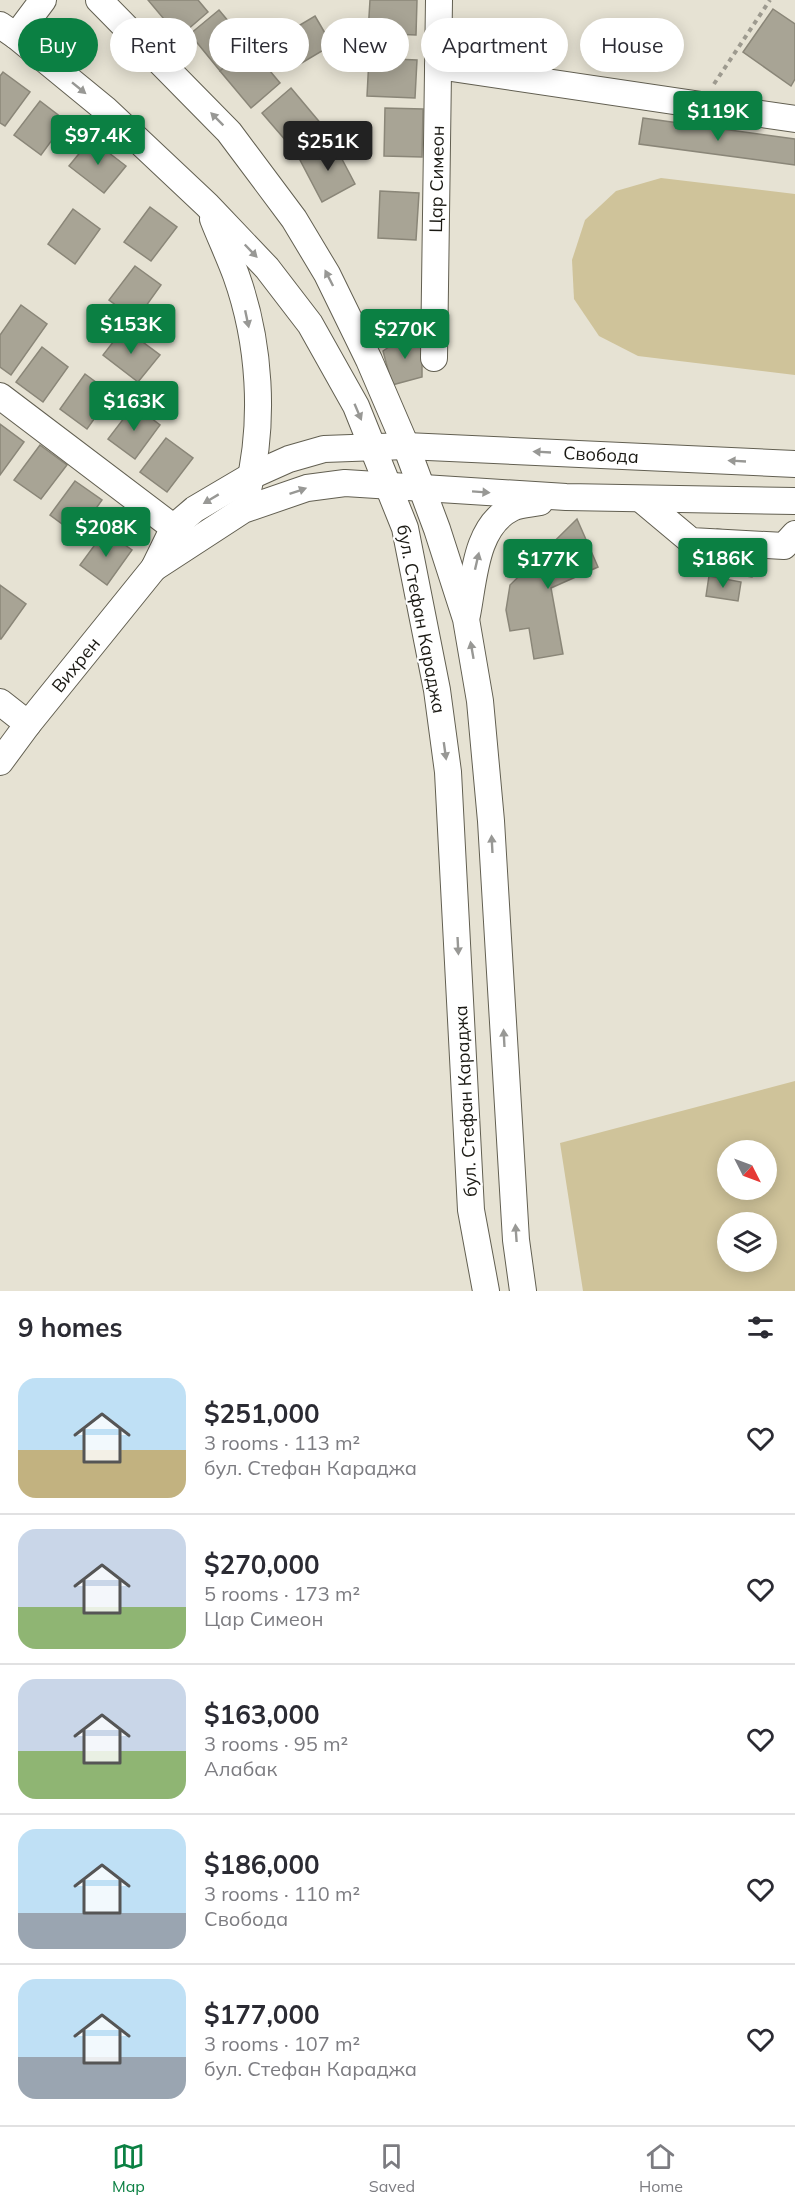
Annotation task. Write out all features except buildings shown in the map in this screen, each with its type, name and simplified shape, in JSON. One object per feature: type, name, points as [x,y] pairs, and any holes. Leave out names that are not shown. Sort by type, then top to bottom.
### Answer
[{"type":"street","points":[[8,31],[43,0]]},
{"type":"street","name":"бул. Стефан Караджа","points":[[99,0],[229,132],[294,219],[327,274],[369,360],[423,488],[466,619],[480,701],[491,821],[516,1240],[523,1291]]},
{"type":"street","name":"Цар Симеон","points":[[439,0],[439,18]]},
{"type":"street","name":"бул. Стефан Караджа","points":[[8,31],[105,109],[207,205],[267,268],[310,324],[356,406],[405,528],[436,690],[448,772],[471,1210],[486,1291]]},
{"type":"street","name":"Цар Симеон","points":[[434,358],[438,72]]},
{"type":"street","points":[[478,72],[795,119]]},
{"type":"street","points":[[207,205],[237,276],[255,359],[258,409],[251,476],[243,510]]},
{"type":"street","points":[[0,396],[183,535],[243,510],[307,488],[345,483],[566,497],[795,501]]},
{"type":"street","name":"Свобода","points":[[183,535],[195,508],[251,476],[290,459],[324,449],[406,446],[795,464]]},
{"type":"street","points":[[466,619],[478,555],[490,525],[513,508],[566,497]]},
{"type":"street","points":[[642,500],[691,541],[784,546],[795,534]]},
{"type":"street","name":"Вихрен","points":[[0,762],[28,724],[183,535]]},
{"type":"street","points":[[0,702],[28,724]]},
{"type":"path","points":[[700,105],[770,0]]},
{"type":"shaded area","points":[[661,178],[795,194],[795,375],[638,356],[599,336],[574,299],[572,260],[585,220],[616,191]]},
{"type":"shaded area","points":[[795,1081],[795,1291],[583,1291],[560,1143]]}]
